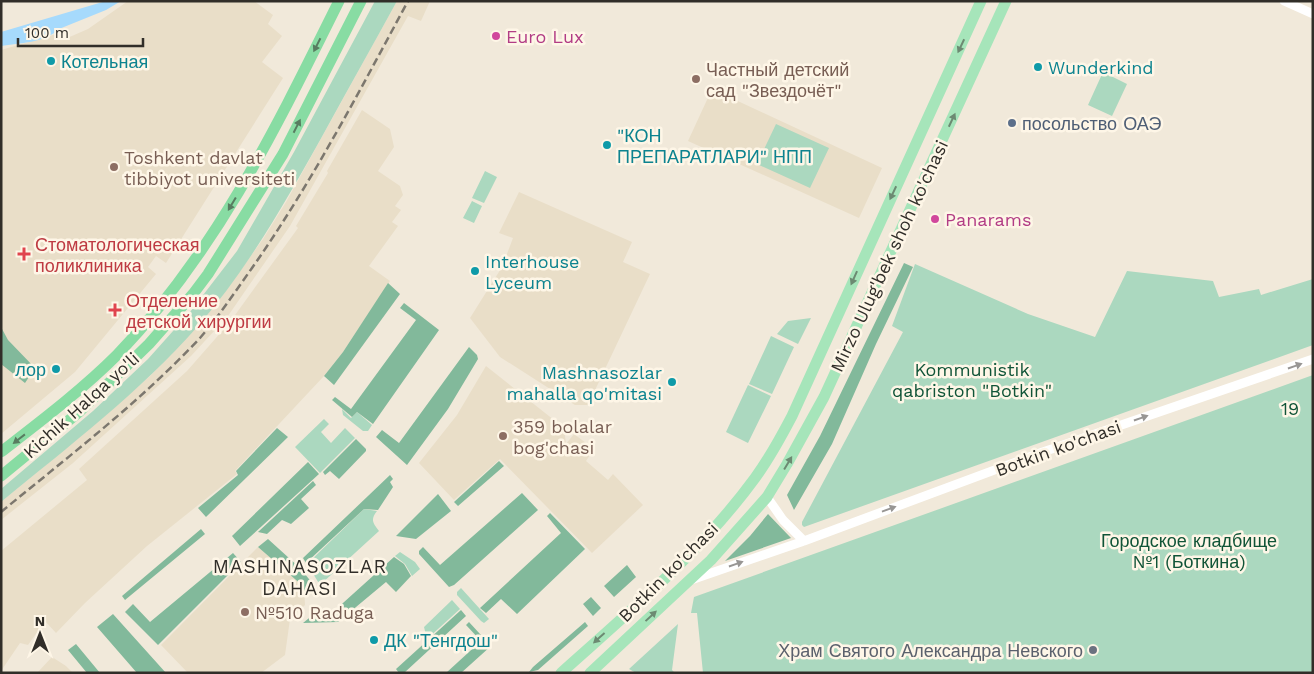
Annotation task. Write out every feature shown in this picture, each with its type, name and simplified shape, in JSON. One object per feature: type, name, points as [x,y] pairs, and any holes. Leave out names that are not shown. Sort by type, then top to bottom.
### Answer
[{"type":"highway","name":"Kichik Halqa yo'li","points":[[1,452],[44,418],[116,355],[156,311],[190,268],[230,208],[264,150],[339,1]]},
{"type":"highway","name":"Kichik Halqa yo'li","points":[[1,476],[79,412],[149,344],[193,294],[208,274],[283,154],[361,1]]},
{"type":"main road","name":"Mirzo Ulug'bek shoh ko'chasi","points":[[746,490],[766,462],[792,416],[981,1]]},
{"type":"main road","name":"Mirzo Ulug'bek shoh ko'chasi","points":[[764,500],[788,464],[824,397],[1006,1]]},
{"type":"main road","points":[[874,234],[895,244]]},
{"type":"main road","points":[[746,490],[764,500]]},
{"type":"main road","name":"Botkin ko'chasi","points":[[561,673],[671,572],[710,532],[746,490]]},
{"type":"main road","name":"Botkin ko'chasi","points":[[590,673],[690,580],[731,539],[764,500]]},
{"type":"street","points":[[1284,1],[1313,14]]},
{"type":"street","name":"Botkin ko'chasi","points":[[690,580],[804,541],[1040,453],[1313,359]]},
{"type":"street","points":[[764,500],[804,541]]},
{"type":"shaded area","name":"Toshkent davlat tibbiyot universiteti","points":[[128,1],[254,1],[273,15],[268,24],[282,36],[262,62],[283,78],[166,263],[156,256],[148,267],[156,274],[75,372],[1,434],[1,50],[56,34],[65,39],[88,29]]},
{"type":"shaded area","points":[[397,1],[430,1],[421,21],[408,16],[290,226],[228,316],[191,356],[73,463],[1,520],[1,502],[150,376],[222,296],[263,239],[286,202]]},
{"type":"shaded area","points":[[712,89],[882,168],[859,218],[688,141]]},
{"type":"shaded area","points":[[362,110],[390,129],[394,147],[378,171],[400,186],[403,195],[395,206],[401,210],[392,222],[398,226],[369,266],[390,281],[343,352],[324,376],[235,471],[237,474],[147,546],[85,603],[56,633],[45,621],[28,645],[20,643],[1,671],[1,551],[87,480],[79,469],[187,371],[230,322],[298,228],[296,226],[328,173],[327,171]]},
{"type":"shaded area","points":[[519,192],[632,242],[623,262],[650,274],[588,405],[575,405],[500,357],[470,318],[502,267],[513,238],[499,233]]},
{"type":"shaded area","name":"359 bolalar bog'chasi","points":[[486,366],[564,428],[566,444],[574,434],[594,449],[586,461],[608,480],[613,474],[643,505],[592,553],[500,459],[454,500],[419,463],[457,415]]},
{"type":"shaded area","name":"№510 Raduga","points":[[258,547],[304,586],[305,605],[290,619],[285,655],[261,673],[188,673],[161,645]]},
{"type":"shaded area","points":[[52,657],[66,666],[73,673],[37,673]]},
{"type":"green space","points":[[375,1],[397,1],[295,184],[266,233],[234,281],[176,350],[128,396],[1,502],[1,489],[93,411],[148,359],[190,312],[237,251],[294,152]]},
{"type":"green space","points":[[1103,72],[1127,84],[1112,116],[1088,105]]},
{"type":"green space","points":[[776,124],[829,148],[810,188],[757,164]]},
{"type":"green space","points":[[485,171],[497,177],[484,203],[472,198]]},
{"type":"green space","points":[[472,201],[482,206],[474,223],[463,218]]},
{"type":"green space","points":[[904,263],[913,267],[876,344],[832,444],[794,510],[787,495],[820,436]]},
{"type":"green space","name":"Kommunistik qabriston \"Botkin\"","points":[[915,264],[1028,314],[1095,337],[1127,271],[1213,281],[1219,297],[1259,289],[1261,295],[1313,279],[1313,345],[804,527],[802,522],[903,332],[892,326]]},
{"type":"green space","points":[[388,283],[400,294],[334,385],[324,376],[343,352]]},
{"type":"green space","points":[[404,303],[439,330],[373,424],[357,412],[352,417],[332,400],[335,397],[351,409],[416,320],[400,308]]},
{"type":"green space","points":[[811,318],[798,344],[777,334],[788,321]]},
{"type":"green space","points":[[1,327],[8,340],[35,368],[25,383],[1,364]]},
{"type":"green space","points":[[771,336],[794,347],[772,394],[749,384]]},
{"type":"green space","points":[[469,347],[477,355],[478,359],[448,409],[407,465],[376,437],[382,430],[399,443]]},
{"type":"green space","name":"Городское кладбище №1 (Боткина)","points":[[1313,375],[1313,673],[703,673],[697,613],[691,613],[694,597]]},
{"type":"green space","points":[[748,385],[771,396],[748,443],[726,432]]},
{"type":"green space","points":[[342,409],[351,418],[357,412],[372,425],[368,431],[363,431],[343,415]]},
{"type":"green space","points":[[324,419],[329,424],[321,432],[331,443],[345,428],[355,438],[320,473],[295,447]]},
{"type":"green space","points":[[277,428],[288,437],[206,517],[198,508],[238,475],[236,471]]},
{"type":"green space","points":[[356,439],[366,451],[339,479],[330,471],[325,475],[323,472]]},
{"type":"green space","points":[[499,461],[504,466],[458,506],[454,502]]},
{"type":"green space","points":[[308,462],[319,474],[240,546],[232,536]]},
{"type":"green space","points":[[390,475],[393,479],[390,482],[393,487],[378,510],[364,509],[306,563],[303,558]]},
{"type":"green space","points":[[313,481],[316,485],[301,499],[309,508],[291,524],[282,520],[267,534],[258,532]]},
{"type":"green space","points":[[522,493],[538,510],[454,585],[449,587],[419,554],[423,547],[440,565]]},
{"type":"green space","points":[[438,494],[451,511],[416,539],[396,536]]},
{"type":"green space","points":[[364,509],[377,511],[373,521],[379,531],[320,585],[307,564]]},
{"type":"green space","points":[[550,513],[585,549],[517,614],[501,599],[486,613],[480,608],[561,533],[547,516]]},
{"type":"green space","points":[[768,514],[791,538],[725,561],[750,536]]},
{"type":"green space","points":[[201,529],[205,534],[125,600],[122,596]]},
{"type":"green space","points":[[268,539],[300,568],[313,584],[305,594],[303,586],[258,547]]},
{"type":"green space","points":[[400,552],[415,562],[420,569],[412,576],[405,564],[395,556]]},
{"type":"green space","points":[[233,553],[241,562],[158,645],[125,612],[133,604],[150,622]]},
{"type":"green space","points":[[394,557],[404,564],[411,576],[396,592],[386,582],[350,612],[333,612]]},
{"type":"green space","points":[[627,565],[636,577],[614,597],[604,586]]},
{"type":"green space","points":[[461,588],[489,619],[484,623],[457,595]]},
{"type":"green space","points":[[591,597],[601,608],[593,616],[583,604]]},
{"type":"green space","points":[[452,600],[460,609],[427,639],[424,627]]},
{"type":"green space","points":[[461,610],[466,616],[404,673],[399,673],[396,669]]},
{"type":"green space","points":[[113,614],[166,673],[137,673],[97,627]]},
{"type":"green space","points":[[314,614],[346,615],[338,622],[303,623]]},
{"type":"green space","points":[[469,622],[491,646],[461,673],[446,673],[481,641],[466,625]]},
{"type":"green space","points":[[585,622],[588,626],[538,670],[529,672],[533,667]]},
{"type":"green space","points":[[678,624],[672,670],[675,673],[636,673],[629,669]]},
{"type":"green space","points":[[76,644],[100,673],[87,673],[68,650]]},
{"type":"water","points":[[106,1],[121,1],[106,10],[59,29],[39,40],[1,46],[1,32]]},
{"type":"railway","points":[[1,512],[129,406],[177,362],[207,330],[252,268],[294,204],[334,137],[408,1]]},
{"type":"place","name":"Euro Lux","points":[[496,36]]},
{"type":"place","name":"Котельная","points":[[51,61]]},
{"type":"place","name":"Wunderkind","points":[[1038,67]]},
{"type":"place","name":"Частный детский сад \"Звездочёт\"","points":[[696,79]]},
{"type":"place","name":"посольство ОАЭ","points":[[1012,123]]},
{"type":"place","name":"\"КОН ПРЕПАРАТЛАРИ\" НПП","points":[[607,145]]},
{"type":"place","name":"Toshkent davlat tibbiyot universiteti","points":[[114,167]]},
{"type":"place","name":"Panarams","points":[[935,219]]},
{"type":"place","name":"Стоматологическая поликлиника","points":[[24,254]]},
{"type":"place","name":"Interhouse Lyceum","points":[[475,271]]},
{"type":"place","name":"Отделение детской хирургии","points":[[115,310]]},
{"type":"place","name":"лор","points":[[56,369]]},
{"type":"place","name":"Mashnasozlar mahalla qo'mitasi","points":[[672,382]]},
{"type":"place","name":"359 bolalar bog'chasi","points":[[503,436]]},
{"type":"place","name":"№510 Raduga","points":[[245,612]]},
{"type":"place","name":"ДК \"Тенгдош\"","points":[[374,640]]},
{"type":"place","name":"Храм Святого Александра Невского","points":[[1093,650]]},
{"type":"district","name":"MASHINASOZLAR DAHASI","points":[[300,577]]},
{"type":"park label","name":"19","points":[[1290,408]]}]
